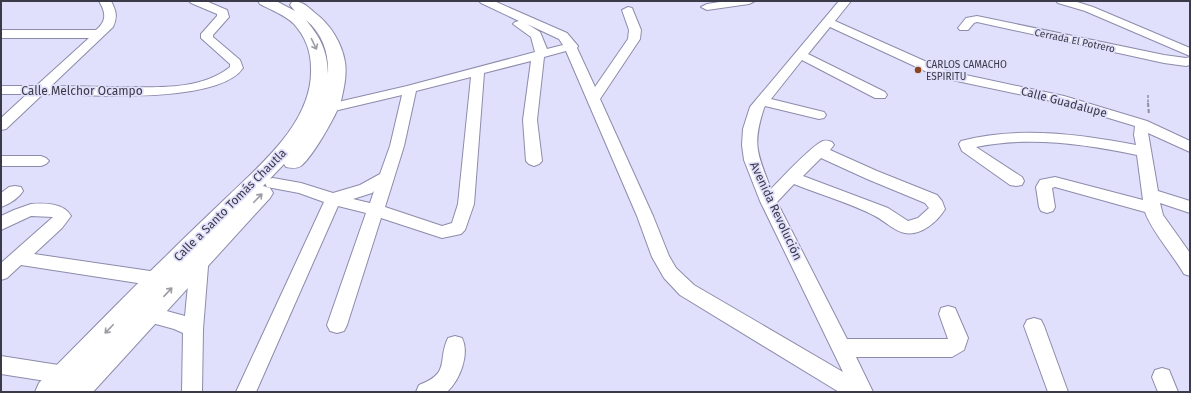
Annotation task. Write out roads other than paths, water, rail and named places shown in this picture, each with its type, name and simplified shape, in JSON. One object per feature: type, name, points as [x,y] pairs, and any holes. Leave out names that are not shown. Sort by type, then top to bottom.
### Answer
[{"type":"main road","name":"Calle a Santo Tomás Chautla","points":[[49,392],[70,383],[199,248],[287,148],[298,133],[315,99],[321,69],[317,49],[302,25],[294,17],[265,1]]},
{"type":"main road","name":"Calle a Santo Tomás Chautla","points":[[138,311],[157,279],[199,248],[273,183],[318,130],[330,108],[336,78],[337,62],[332,43],[328,35],[314,18],[290,1]]},
{"type":"street","points":[[1,126],[103,31],[112,18],[110,10],[104,1]]},
{"type":"street","name":"Calle Melchor Ocampo","points":[[1,90],[163,91],[189,88],[230,74],[238,66],[232,58],[206,36],[223,18],[223,12],[195,1]]},
{"type":"street","points":[[485,1],[515,13],[563,36],[572,46],[645,216],[660,257],[670,273],[687,290],[858,392]]},
{"type":"street","points":[[707,7],[749,1]]},
{"type":"street","name":"Avenida Revolución","points":[[845,1],[762,101],[753,117],[749,135],[749,146],[752,160],[768,201],[863,392]]},
{"type":"street","points":[[1062,1],[1091,5],[1190,54]]},
{"type":"street","points":[[594,98],[634,39],[636,30],[628,10]]},
{"type":"street","points":[[515,13],[519,24],[536,35],[540,55],[530,120],[534,161]]},
{"type":"street","name":"Cerrada El Potrero","points":[[964,28],[970,20],[977,19],[1164,59],[1186,62],[1190,54]]},
{"type":"street","name":"Calle Guadalupe","points":[[828,22],[943,74],[1059,99],[1142,124],[1190,147]]},
{"type":"street","points":[[1,34],[103,31]]},
{"type":"street","points":[[330,108],[410,89],[572,46]]},
{"type":"street","points":[[801,55],[880,95]]},
{"type":"street","points":[[273,183],[301,188],[333,199],[376,210],[442,232],[455,230],[458,226],[466,204],[470,176],[478,71]]},
{"type":"street","points":[[337,325],[386,178],[406,112],[410,89]]},
{"type":"street","points":[[762,101],[819,115]]},
{"type":"street","points":[[1142,124],[1141,135],[1152,202],[1160,226],[1188,261]]},
{"type":"street","points":[[1016,181],[967,148],[966,144],[983,140],[1044,137],[1092,140],[1144,150]]},
{"type":"street","points":[[768,201],[824,148],[872,176],[931,199],[937,208],[924,222],[914,227],[905,227],[882,212],[793,178]]},
{"type":"street","points":[[1,161],[41,161]]},
{"type":"street","points":[[246,392],[333,199],[366,189],[386,178]]},
{"type":"street","points":[[1047,207],[1044,187],[1046,184],[1055,182],[1152,202],[1190,207]]},
{"type":"street","points":[[1,201],[15,191]]},
{"type":"street","points":[[1,224],[25,212],[38,208],[62,214],[63,216],[1,273]]},
{"type":"street","points":[[192,392],[193,329],[199,248]]},
{"type":"street","points":[[18,258],[157,279]]},
{"type":"street","points":[[138,311],[178,322],[193,329]]},
{"type":"street","points":[[842,348],[952,348],[957,344],[958,338],[948,314]]},
{"type":"street","points":[[1034,326],[1058,392]]},
{"type":"street","points":[[426,392],[434,390],[444,383],[450,373],[454,361],[455,344]]},
{"type":"street","points":[[1,365],[70,383]]},
{"type":"place","name":"CARLOS CAMACHO ESPIRITU","points":[[918,70]]}]
